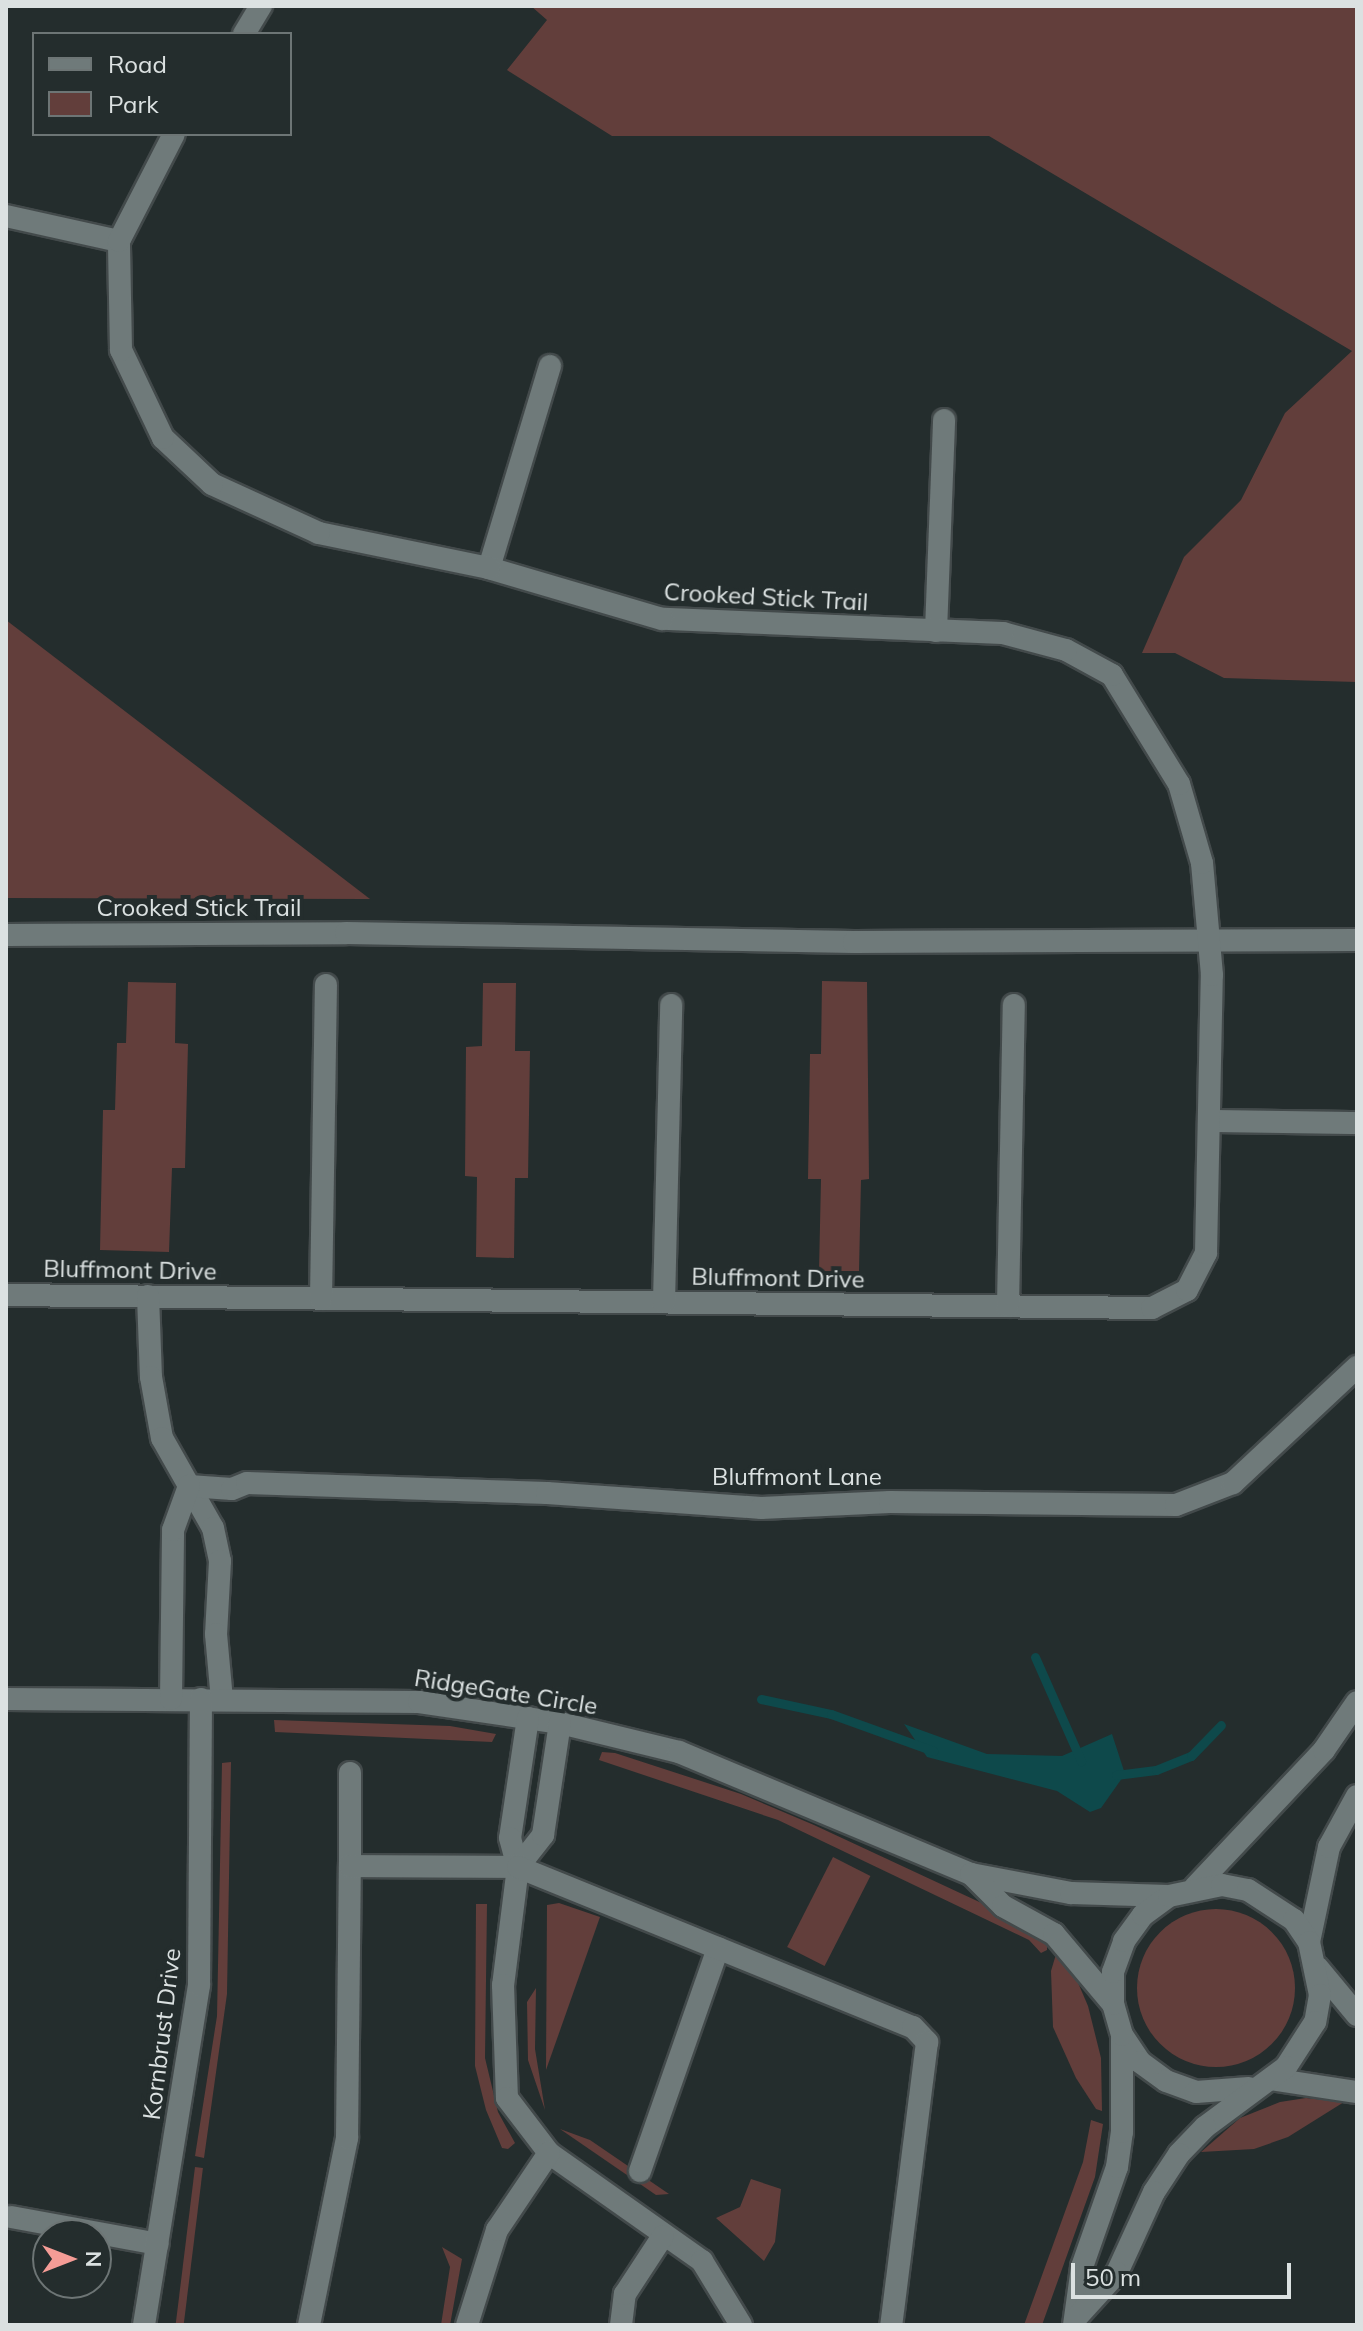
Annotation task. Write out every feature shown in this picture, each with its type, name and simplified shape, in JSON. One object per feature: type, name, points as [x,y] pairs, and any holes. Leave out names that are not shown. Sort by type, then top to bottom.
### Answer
[{"type":"street","points":[[245,32],[261,6]]},
{"type":"street","points":[[6,216],[119,241],[173,136]]},
{"type":"street","name":"Crooked Stick Trail","points":[[119,241],[121,350],[163,438],[212,484],[319,533],[489,568],[662,619],[1003,633],[1066,650],[1112,675],[1179,784],[1202,863],[1207,937]]},
{"type":"street","points":[[489,568],[550,366]]},
{"type":"street","points":[[936,631],[944,420]]},
{"type":"street","name":"Crooked Stick Trail","points":[[6,935],[346,933],[854,942],[1207,937],[1357,940]]},
{"type":"street","name":"Bluffmont Drive","points":[[6,1295],[1152,1308],[1187,1290],[1206,1253],[1212,975],[1207,937]]},
{"type":"street","points":[[321,1299],[326,985]]},
{"type":"street","points":[[664,1302],[671,1005]]},
{"type":"street","points":[[1008,1306],[1014,1005]]},
{"type":"street","points":[[1209,1121],[1357,1123]]},
{"type":"street","name":"Kornbrust Drive","points":[[144,2325],[199,1985],[220,1561],[213,1528],[162,1438],[151,1377],[148,1296]]},
{"type":"street","name":"Bluffmont Lane","points":[[189,1486],[232,1489],[247,1483],[547,1493],[761,1508],[890,1502],[1176,1505],[1233,1483],[1357,1367]]},
{"type":"street","points":[[171,1699],[173,1530],[189,1486]]},
{"type":"street","name":"RidgeGate Circle","points":[[6,1699],[419,1702],[560,1723],[679,1752],[971,1874],[1099,1896],[1169,1896]]},
{"type":"street","points":[[1195,1887],[1275,1806],[1357,1702]]},
{"type":"street","points":[[528,1718],[510,1838],[518,1867],[503,1985],[507,2098],[549,2153],[702,2261],[741,2325]]},
{"type":"street","points":[[518,1867],[543,1835],[560,1723]]},
{"type":"street","points":[[309,2325],[347,2138],[350,1773]]},
{"type":"street","points":[[1309,1942],[1329,1847],[1357,1796]]},
{"type":"street","points":[[350,1866],[518,1867],[913,2027],[927,2042],[891,2325]]},
{"type":"street","name":"RidgeGate Circle","points":[[971,1874],[1003,1906],[1054,1934],[1113,2004]]},
{"type":"street","points":[[1357,2015],[1318,1968],[1309,1942],[1294,1920],[1248,1890],[1195,1887],[1169,1896],[1143,1915],[1124,1941],[1113,1972],[1113,2004],[1122,2035],[1140,2062],[1166,2081],[1196,2092],[1228,2094],[1263,2083],[1357,2092]]},
{"type":"street","points":[[640,2171],[718,1948]]},
{"type":"street","points":[[1075,2322],[1117,2273],[1154,2192],[1179,2154],[1303,2046],[1315,2022],[1318,1968]]},
{"type":"street","points":[[1075,2322],[1082,2267],[1117,2167],[1122,2035]]},
{"type":"street","points":[[467,2325],[497,2230],[549,2153]]},
{"type":"street","points":[[11,2217],[158,2244]]},
{"type":"street","points":[[621,2325],[625,2294],[663,2236]]},
{"type":"green space","points":[[531,6],[1357,6],[1357,682],[1224,678],[1175,653],[1142,653],[1184,557],[1241,500],[1285,413],[1352,351],[989,136],[612,136],[507,70],[547,20]]},
{"type":"green space","points":[[6,620],[370,899],[6,898]]},
{"type":"green space","points":[[822,981],[867,982],[869,1179],[861,1180],[859,1271],[819,1271],[821,1179],[808,1179],[810,1054],[821,1054]]},
{"type":"green space","points":[[128,982],[176,983],[175,1043],[188,1044],[185,1168],[172,1168],[169,1252],[100,1250],[103,1110],[115,1110],[117,1043],[126,1043]]},
{"type":"green space","points":[[483,983],[516,983],[515,1051],[530,1051],[528,1178],[515,1178],[514,1258],[476,1257],[477,1177],[465,1176],[466,1047],[482,1046]]},
{"type":"green space","points":[[274,1720],[450,1726],[496,1734],[492,1742],[275,1732]]},
{"type":"green space","points":[[602,1752],[615,1753],[741,1794],[814,1825],[1003,1913],[1047,1943],[1047,1950],[1041,1953],[1029,1940],[778,1820],[599,1760]]},
{"type":"green space","points":[[231,1762],[227,1994],[204,2158],[195,2156],[217,2016],[222,1763]]},
{"type":"green space","points":[[833,1857],[870,1876],[825,1966],[787,1947]]},
{"type":"green space","points":[[559,1903],[600,1917],[546,2070],[547,1905]]},
{"type":"green space","points":[[476,1904],[487,1904],[485,2058],[498,2112],[515,2143],[508,2149],[502,2148],[486,2110],[475,2066]]},
{"type":"green space","points":[[1216,1909],[1246,1915],[1272,1932],[1289,1958],[1295,1988],[1289,2018],[1272,2044],[1246,2061],[1216,2067],[1186,2061],[1160,2044],[1143,2018],[1137,1988],[1143,1958],[1160,1932],[1186,1915]]},
{"type":"green space","points":[[1057,1951],[1073,1971],[1088,2006],[1101,2058],[1102,2111],[1096,2109],[1076,2078],[1053,2027],[1051,1971]]},
{"type":"green space","points":[[536,1988],[535,2049],[545,2110],[528,2060],[527,2002]]},
{"type":"green space","points":[[1306,2098],[1344,2102],[1288,2137],[1254,2149],[1201,2152],[1240,2118],[1280,2102]]},
{"type":"green space","points":[[1091,2120],[1103,2124],[1095,2177],[1042,2325],[1024,2325],[1083,2162]]},
{"type":"green space","points":[[560,2129],[590,2140],[669,2194],[656,2195]]},
{"type":"green space","points":[[195,2167],[203,2168],[184,2325],[176,2325]]},
{"type":"green space","points":[[751,2179],[781,2189],[775,2242],[764,2261],[716,2218],[740,2207]]},
{"type":"green space","points":[[442,2247],[462,2259],[450,2325],[441,2325],[450,2267]]},
{"type":"water","points":[[904,1724],[987,1754],[1062,1756],[1112,1734],[1125,1774],[1101,1808],[1090,1812],[1057,1791],[927,1757]]},
{"type":"waterway","points":[[1035,1657],[1081,1761]]},
{"type":"waterway","points":[[761,1699],[831,1714],[933,1751]]},
{"type":"waterway","points":[[1116,1775],[1156,1770],[1191,1756],[1221,1725]]}]
